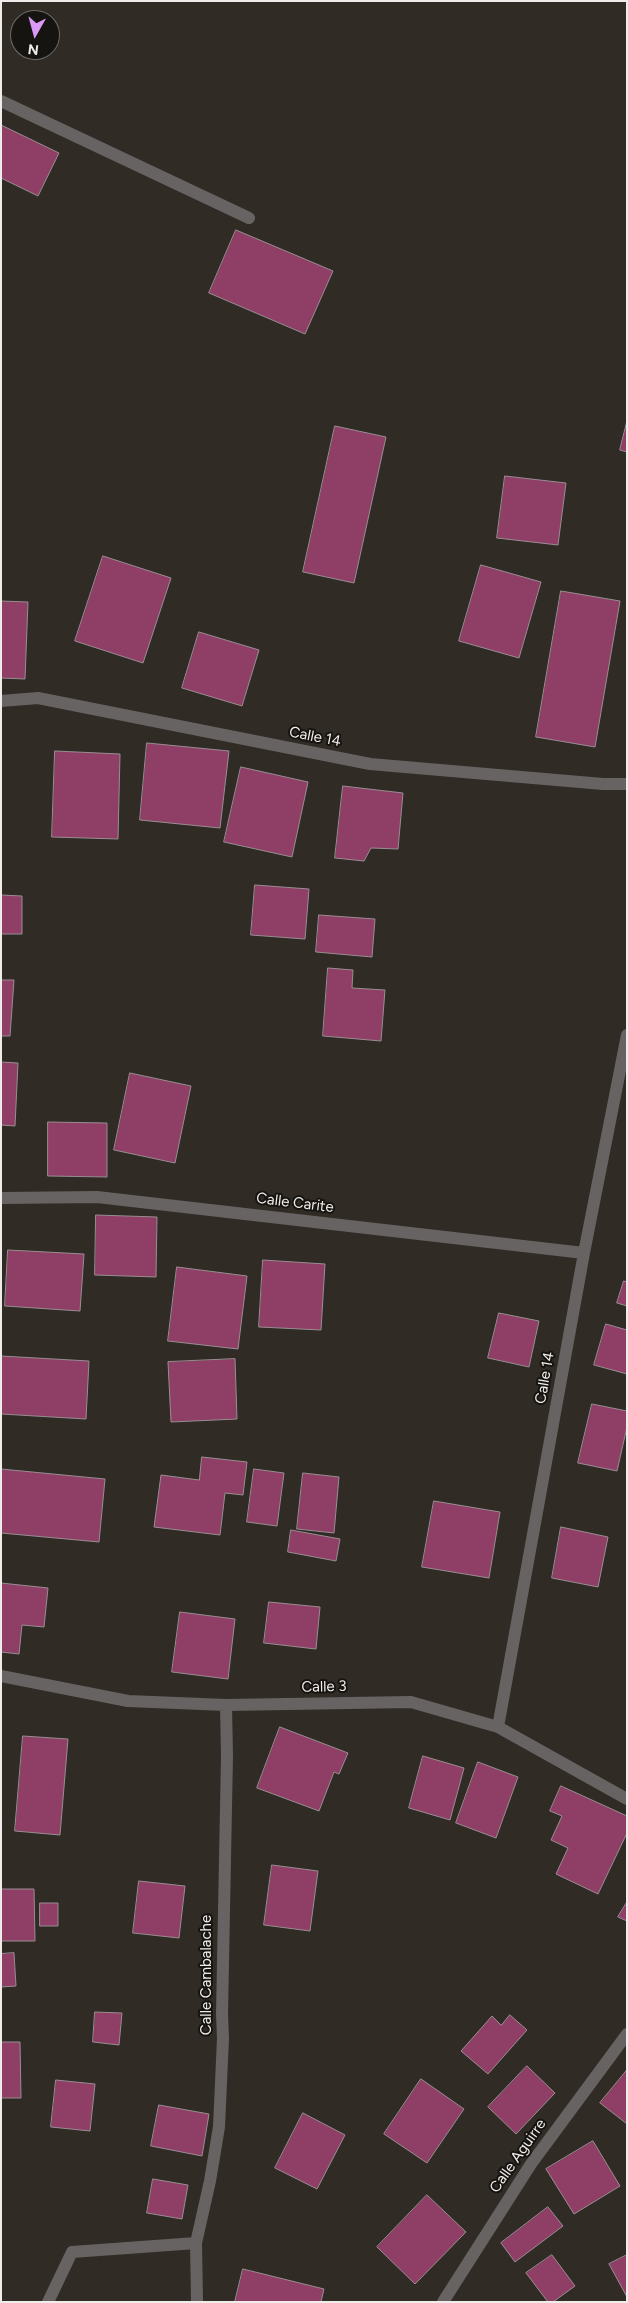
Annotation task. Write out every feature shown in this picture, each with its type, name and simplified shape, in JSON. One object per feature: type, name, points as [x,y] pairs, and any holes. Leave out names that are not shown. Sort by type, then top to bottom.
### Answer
[{"type":"street","points":[[1,101],[249,218]]},
{"type":"street","name":"Calle 14","points":[[1,701],[38,698],[370,764],[603,784],[627,784]]},
{"type":"street","name":"Calle 14","points":[[498,1727],[584,1253],[627,1036]]},
{"type":"street","name":"Calle Carite","points":[[1,1198],[98,1197],[584,1253]]},
{"type":"street","name":"Calle 3","points":[[1,1676],[128,1701],[226,1705],[411,1702],[498,1727],[627,1799]]},
{"type":"street","name":"Calle Cambalache","points":[[197,2302],[196,2243],[210,2181],[219,2127],[223,2038],[226,1705]]},
{"type":"street","name":"Calle Aguirre","points":[[443,2302],[531,2164],[627,2034]]},
{"type":"street","points":[[48,2302],[72,2252],[196,2243]]},
{"type":"building","points":[[1,125],[59,153],[38,196],[1,178]]},
{"type":"building","points":[[236,230],[333,271],[305,334],[209,293]]},
{"type":"building","points":[[627,421],[627,452],[620,450]]},
{"type":"building","points":[[335,426],[386,437],[354,583],[303,572]]},
{"type":"building","points":[[505,476],[566,483],[558,545],[497,538]]},
{"type":"building","points":[[103,556],[171,578],[143,663],[75,641]]},
{"type":"building","points":[[481,565],[541,582],[519,658],[459,641]]},
{"type":"building","points":[[561,591],[620,601],[595,747],[536,737]]},
{"type":"building","points":[[1,601],[28,602],[25,679],[1,678]]},
{"type":"building","points":[[199,632],[259,650],[242,706],[182,688]]},
{"type":"building","points":[[147,743],[229,751],[220,828],[140,820]]},
{"type":"building","points":[[55,751],[120,754],[118,839],[52,837]]},
{"type":"building","points":[[241,767],[308,782],[292,857],[224,842]]},
{"type":"building","points":[[343,786],[403,793],[398,849],[371,848],[364,861],[335,858]]},
{"type":"building","points":[[255,885],[309,889],[305,939],[251,935]]},
{"type":"building","points":[[1,895],[22,896],[22,934],[1,934]]},
{"type":"building","points":[[319,915],[375,919],[372,957],[316,952]]},
{"type":"building","points":[[328,968],[353,970],[352,988],[385,990],[381,1041],[323,1036]]},
{"type":"building","points":[[1,980],[14,980],[10,1036],[1,1036]]},
{"type":"building","points":[[1,1062],[18,1063],[15,1126],[1,1125]]},
{"type":"building","points":[[130,1073],[191,1086],[175,1163],[114,1150]]},
{"type":"building","points":[[48,1122],[107,1123],[107,1177],[48,1176]]},
{"type":"building","points":[[96,1215],[157,1217],[156,1277],[95,1275]]},
{"type":"building","points":[[8,1250],[84,1254],[80,1311],[5,1306]]},
{"type":"building","points":[[263,1260],[325,1264],[321,1330],[259,1327]]},
{"type":"building","points":[[177,1267],[247,1276],[238,1349],[168,1341]]},
{"type":"building","points":[[624,1281],[627,1282],[627,1306],[617,1303]]},
{"type":"building","points":[[499,1313],[539,1321],[529,1367],[488,1358]]},
{"type":"building","points":[[606,1324],[627,1330],[627,1374],[594,1365]]},
{"type":"building","points":[[1,1356],[89,1361],[86,1419],[1,1414]]},
{"type":"building","points":[[235,1359],[237,1419],[171,1422],[168,1362]]},
{"type":"building","points":[[592,1404],[627,1411],[627,1427],[617,1471],[578,1463]]},
{"type":"building","points":[[202,1457],[247,1462],[243,1495],[225,1493],[220,1535],[154,1527],[161,1475],[199,1480]]},
{"type":"building","points":[[1,1469],[105,1479],[99,1542],[1,1533]]},
{"type":"building","points":[[254,1469],[284,1473],[277,1526],[247,1522]]},
{"type":"building","points":[[303,1473],[339,1477],[334,1533],[297,1529]]},
{"type":"building","points":[[434,1501],[500,1512],[489,1578],[422,1567]]},
{"type":"building","points":[[561,1527],[608,1537],[598,1587],[552,1578]]},
{"type":"building","points":[[291,1530],[340,1539],[336,1561],[288,1552]]},
{"type":"building","points":[[1,1583],[48,1588],[44,1627],[22,1625],[19,1654],[1,1652]]},
{"type":"building","points":[[269,1602],[320,1607],[316,1649],[264,1643]]},
{"type":"building","points":[[180,1612],[235,1619],[228,1679],[172,1672]]},
{"type":"building","points":[[280,1727],[348,1753],[339,1774],[334,1772],[319,1811],[257,1788]]},
{"type":"building","points":[[23,1736],[68,1739],[60,1835],[15,1831]]},
{"type":"building","points":[[423,1756],[464,1768],[450,1820],[409,1808]]},
{"type":"building","points":[[478,1762],[518,1777],[496,1838],[456,1823]]},
{"type":"building","points":[[561,1786],[627,1816],[627,1833],[598,1894],[556,1874],[568,1848],[551,1840],[562,1816],[550,1811]]},
{"type":"building","points":[[272,1865],[318,1871],[310,1931],[264,1925]]},
{"type":"building","points":[[139,1881],[185,1886],[179,1938],[133,1933]]},
{"type":"building","points":[[1,1889],[34,1889],[35,1941],[1,1941]]},
{"type":"building","points":[[627,1902],[627,1921],[618,1917]]},
{"type":"building","points":[[40,1903],[58,1903],[58,1926],[40,1926]]},
{"type":"building","points":[[14,1953],[16,1986],[1,1987],[1,1954]]},
{"type":"building","points":[[95,2012],[122,2013],[119,2045],[93,2042]]},
{"type":"building","points":[[510,2015],[527,2030],[488,2074],[461,2051],[492,2016],[501,2025]]},
{"type":"building","points":[[1,2042],[20,2042],[21,2098],[1,2098]]},
{"type":"building","points":[[527,2066],[555,2093],[516,2134],[488,2107]]},
{"type":"building","points":[[627,2070],[627,2124],[600,2103]]},
{"type":"building","points":[[421,2079],[464,2109],[427,2163],[384,2134]]},
{"type":"building","points":[[56,2080],[95,2084],[90,2131],[51,2127]]},
{"type":"building","points":[[159,2105],[209,2114],[202,2156],[151,2146]]},
{"type":"building","points":[[303,2113],[345,2135],[317,2189],[275,2168]]},
{"type":"building","points":[[593,2141],[620,2186],[574,2214],[546,2169]]},
{"type":"building","points":[[153,2179],[188,2185],[182,2219],[147,2213]]},
{"type":"building","points":[[427,2195],[466,2232],[415,2284],[377,2247]]},
{"type":"building","points":[[548,2207],[563,2226],[515,2262],[501,2243]]},
{"type":"building","points":[[552,2255],[575,2286],[553,2302],[548,2302],[526,2273]]},
{"type":"building","points":[[627,2255],[627,2297],[609,2264]]},
{"type":"building","points":[[243,2269],[324,2289],[321,2302],[235,2302]]}]
